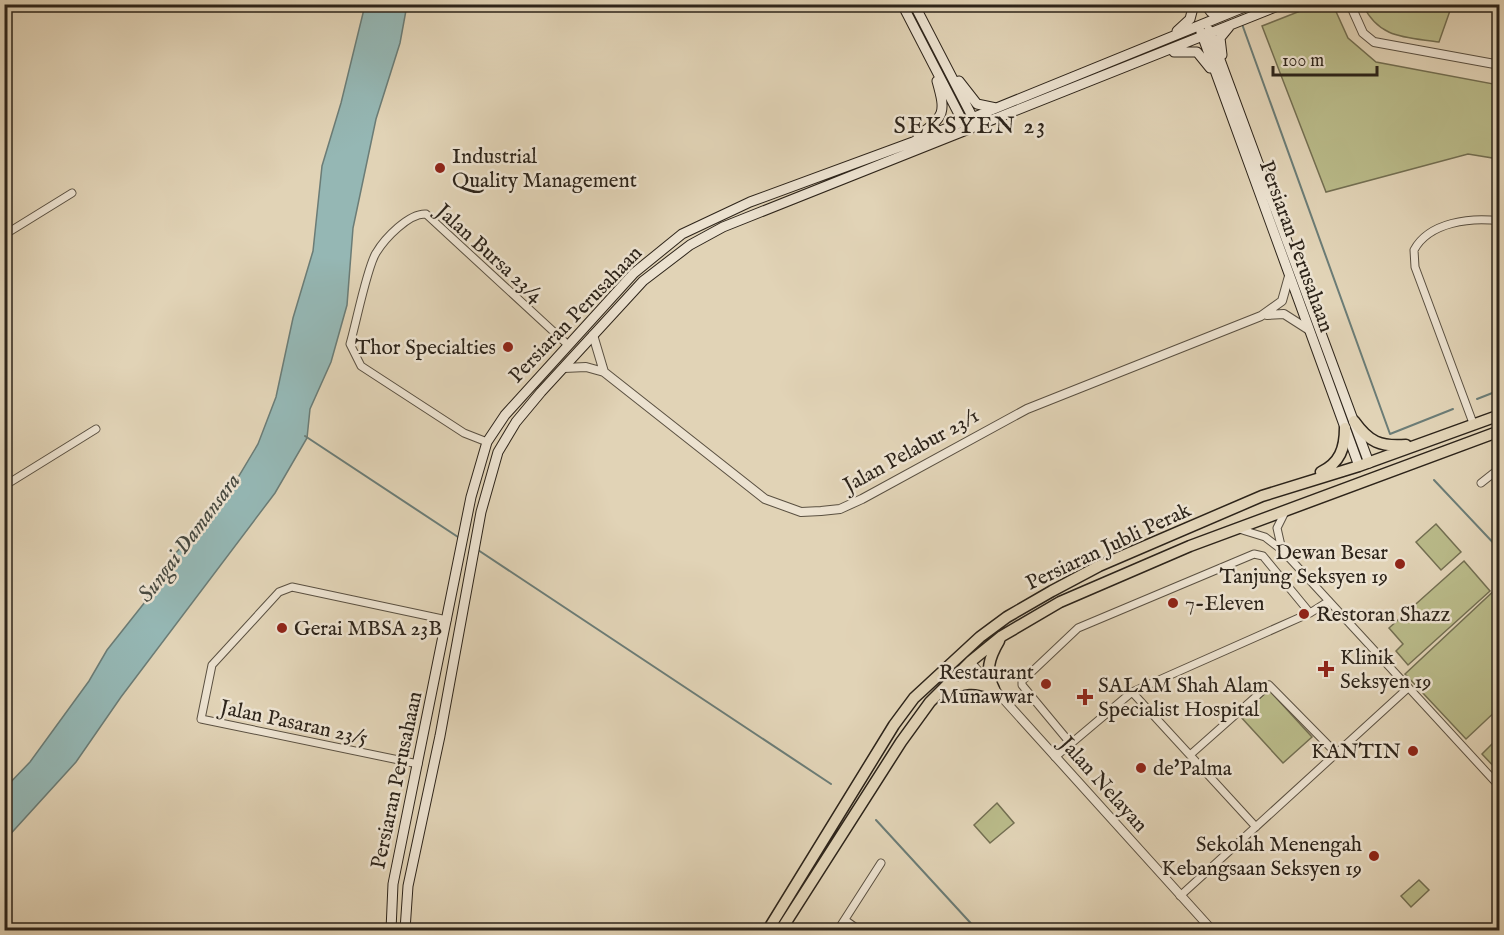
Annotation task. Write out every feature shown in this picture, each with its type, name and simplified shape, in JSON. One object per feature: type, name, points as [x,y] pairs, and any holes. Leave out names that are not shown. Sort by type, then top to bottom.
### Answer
[{"type":"main road","points":[[902,4],[965,126]]},
{"type":"main road","points":[[914,4],[975,122]]},
{"type":"main road","points":[[1173,35],[1190,19],[1194,4]]},
{"type":"main road","points":[[1205,4],[1211,12],[1225,15]]},
{"type":"main road","name":"Persiaran Perusahaan","points":[[405,930],[408,886],[436,758],[489,476],[498,452],[516,422],[643,281],[690,245],[723,227],[975,122],[1132,65],[1283,4]]},
{"type":"main road","name":"Persiaran Perusahaan","points":[[975,122],[996,108],[1248,6]]},
{"type":"main road","name":"Persiaran Perusahaan","points":[[1202,24],[1215,74],[1289,276],[1349,424]]},
{"type":"main road","points":[[1225,71],[1220,38],[1233,24]]},
{"type":"main road","name":"Persiaran Perusahaan","points":[[1206,35],[1225,71],[1365,467]]},
{"type":"main road","points":[[1132,65],[1177,51],[1192,50],[1202,56],[1215,74]]},
{"type":"main road","points":[[945,62],[977,104],[996,108]]},
{"type":"main road","points":[[913,142],[933,126],[942,114],[943,103],[933,64]]},
{"type":"main road","name":"Persiaran Perusahaan","points":[[391,930],[393,884],[471,497],[487,442],[505,415],[567,344],[634,273],[682,234],[758,199],[913,142],[965,126]]},
{"type":"main road","name":"Persiaran Jubli Perak","points":[[768,930],[894,725],[914,698],[949,664],[1006,617],[1100,566],[1296,483],[1365,467],[1473,423],[1500,415]]},
{"type":"main road","points":[[1467,444],[1473,423],[1495,433]]},
{"type":"main road","points":[[1296,483],[1335,464],[1345,442],[1349,424],[1381,445],[1420,444]]},
{"type":"main road","name":"Persiaran Jubli Perak","points":[[781,930],[901,742],[930,702],[970,662],[1002,636],[1060,602],[1234,528],[1495,433]]},
{"type":"main road","points":[[1356,484],[1365,467],[1388,473]]},
{"type":"main road","points":[[994,689],[990,680],[989,663],[1002,636]]},
{"type":"main road","points":[[949,664],[960,659],[970,662]]},
{"type":"main road","points":[[930,702],[967,683],[977,683],[994,689]]},
{"type":"street","points":[[1350,4],[1363,33],[1374,42],[1500,65]]},
{"type":"street","points":[[4,235],[72,193]]},
{"type":"street","name":"Jalan Bursa 23/4","points":[[487,442],[464,433],[361,366],[350,344],[375,253],[408,218],[417,214],[426,214],[567,344]]},
{"type":"street","points":[[1473,423],[1416,267],[1414,250],[1425,236],[1457,221],[1500,221]]},
{"type":"street","name":"Jalan Pelabur 23/1","points":[[564,368],[586,367],[604,372],[758,494],[801,512],[840,509],[1027,409],[1261,316],[1282,301],[1289,276]]},
{"type":"street","name":"Jalan Pelabur 23/1","points":[[1261,316],[1284,315],[1309,330]]},
{"type":"street","points":[[593,335],[604,372]]},
{"type":"street","points":[[4,486],[96,429]]},
{"type":"street","points":[[1480,483],[1497,469],[1500,477]]},
{"type":"street","points":[[1282,550],[1277,528],[1281,517],[1291,506]]},
{"type":"street","points":[[1234,528],[1265,537],[1282,550],[1500,787]]},
{"type":"street","points":[[1071,744],[1022,685],[1023,677],[1078,628],[1254,554],[1263,556],[1310,613]]},
{"type":"street","name":"Jalan Pasaran 23/5","points":[[418,764],[201,719],[203,709],[212,665],[279,592],[292,587],[447,620]]},
{"type":"street","points":[[1055,757],[1132,692],[1310,613],[1329,602]]},
{"type":"street","name":"Jalan Nelayan","points":[[970,662],[1212,930]]},
{"type":"street","points":[[1190,755],[1269,685],[1336,753]]},
{"type":"street","points":[[1180,896],[1408,688]]},
{"type":"street","points":[[1132,692],[1256,827]]},
{"type":"street","points":[[838,930],[881,863]]},
{"type":"street","points":[[845,920],[859,930]]},
{"type":"green space","points":[[1318,4],[1333,5],[1348,38],[1376,62],[1499,85],[1499,159],[1468,154],[1326,192],[1262,26]]},
{"type":"green space","points":[[1363,5],[1452,5],[1439,42],[1405,37],[1385,30],[1377,24]]},
{"type":"green space","points":[[1436,524],[1461,552],[1441,570],[1416,542]]},
{"type":"green space","points":[[1464,561],[1490,591],[1408,665],[1396,651],[1403,644],[1389,628]]},
{"type":"green space","points":[[1499,586],[1499,708],[1466,739],[1405,674]]},
{"type":"green space","points":[[1269,690],[1312,737],[1283,763],[1240,716]]},
{"type":"green space","points":[[1499,737],[1499,772],[1482,754]]},
{"type":"green space","points":[[997,803],[1014,823],[990,843],[974,825]]},
{"type":"green space","points":[[1419,880],[1429,890],[1411,907],[1401,896]]},
{"type":"water","points":[[365,5],[407,5],[400,43],[376,119],[353,228],[347,305],[331,362],[310,409],[307,438],[275,493],[121,697],[76,762],[5,840],[5,788],[30,762],[89,681],[107,650],[145,602],[172,557],[224,501],[258,444],[276,397],[293,318],[313,251],[322,166],[341,103]]},
{"type":"waterway","points":[[1242,24],[1390,434],[1453,409]]},
{"type":"waterway","points":[[1477,399],[1500,390]]},
{"type":"waterway","points":[[305,436],[461,539]]},
{"type":"waterway","points":[[1434,480],[1500,550]]},
{"type":"waterway","points":[[478,550],[831,784]]},
{"type":"waterway","points":[[876,820],[977,930]]},
{"type":"place","name":"Industrial Quality Management","points":[[440,168]]},
{"type":"place","name":"Thor Specialties","points":[[508,347]]},
{"type":"place","name":"Dewan Besar Tanjung Seksyen 19","points":[[1400,564]]},
{"type":"place","name":"7-Eleven","points":[[1173,603]]},
{"type":"place","name":"Restoran Shazz","points":[[1304,614]]},
{"type":"place","name":"Gerai MBSA 23B","points":[[282,628]]},
{"type":"place","name":"Klinik Seksyen 19","points":[[1326,669]]},
{"type":"place","name":"Restaurant Munawwar","points":[[1046,684]]},
{"type":"place","name":"SALAM Shah Alam Specialist Hospital","points":[[1085,697]]},
{"type":"place","name":"KANTIN","points":[[1413,751]]},
{"type":"place","name":"de'Palma","points":[[1141,768]]},
{"type":"place","name":"Sekolah Menengah Kebangsaan Seksyen 19","points":[[1374,856]]},
{"type":"district","name":"SEKSYEN 23","points":[[970,125]]},
{"type":"water label","name":"Sungai Damansara","points":[[188,537]]}]
